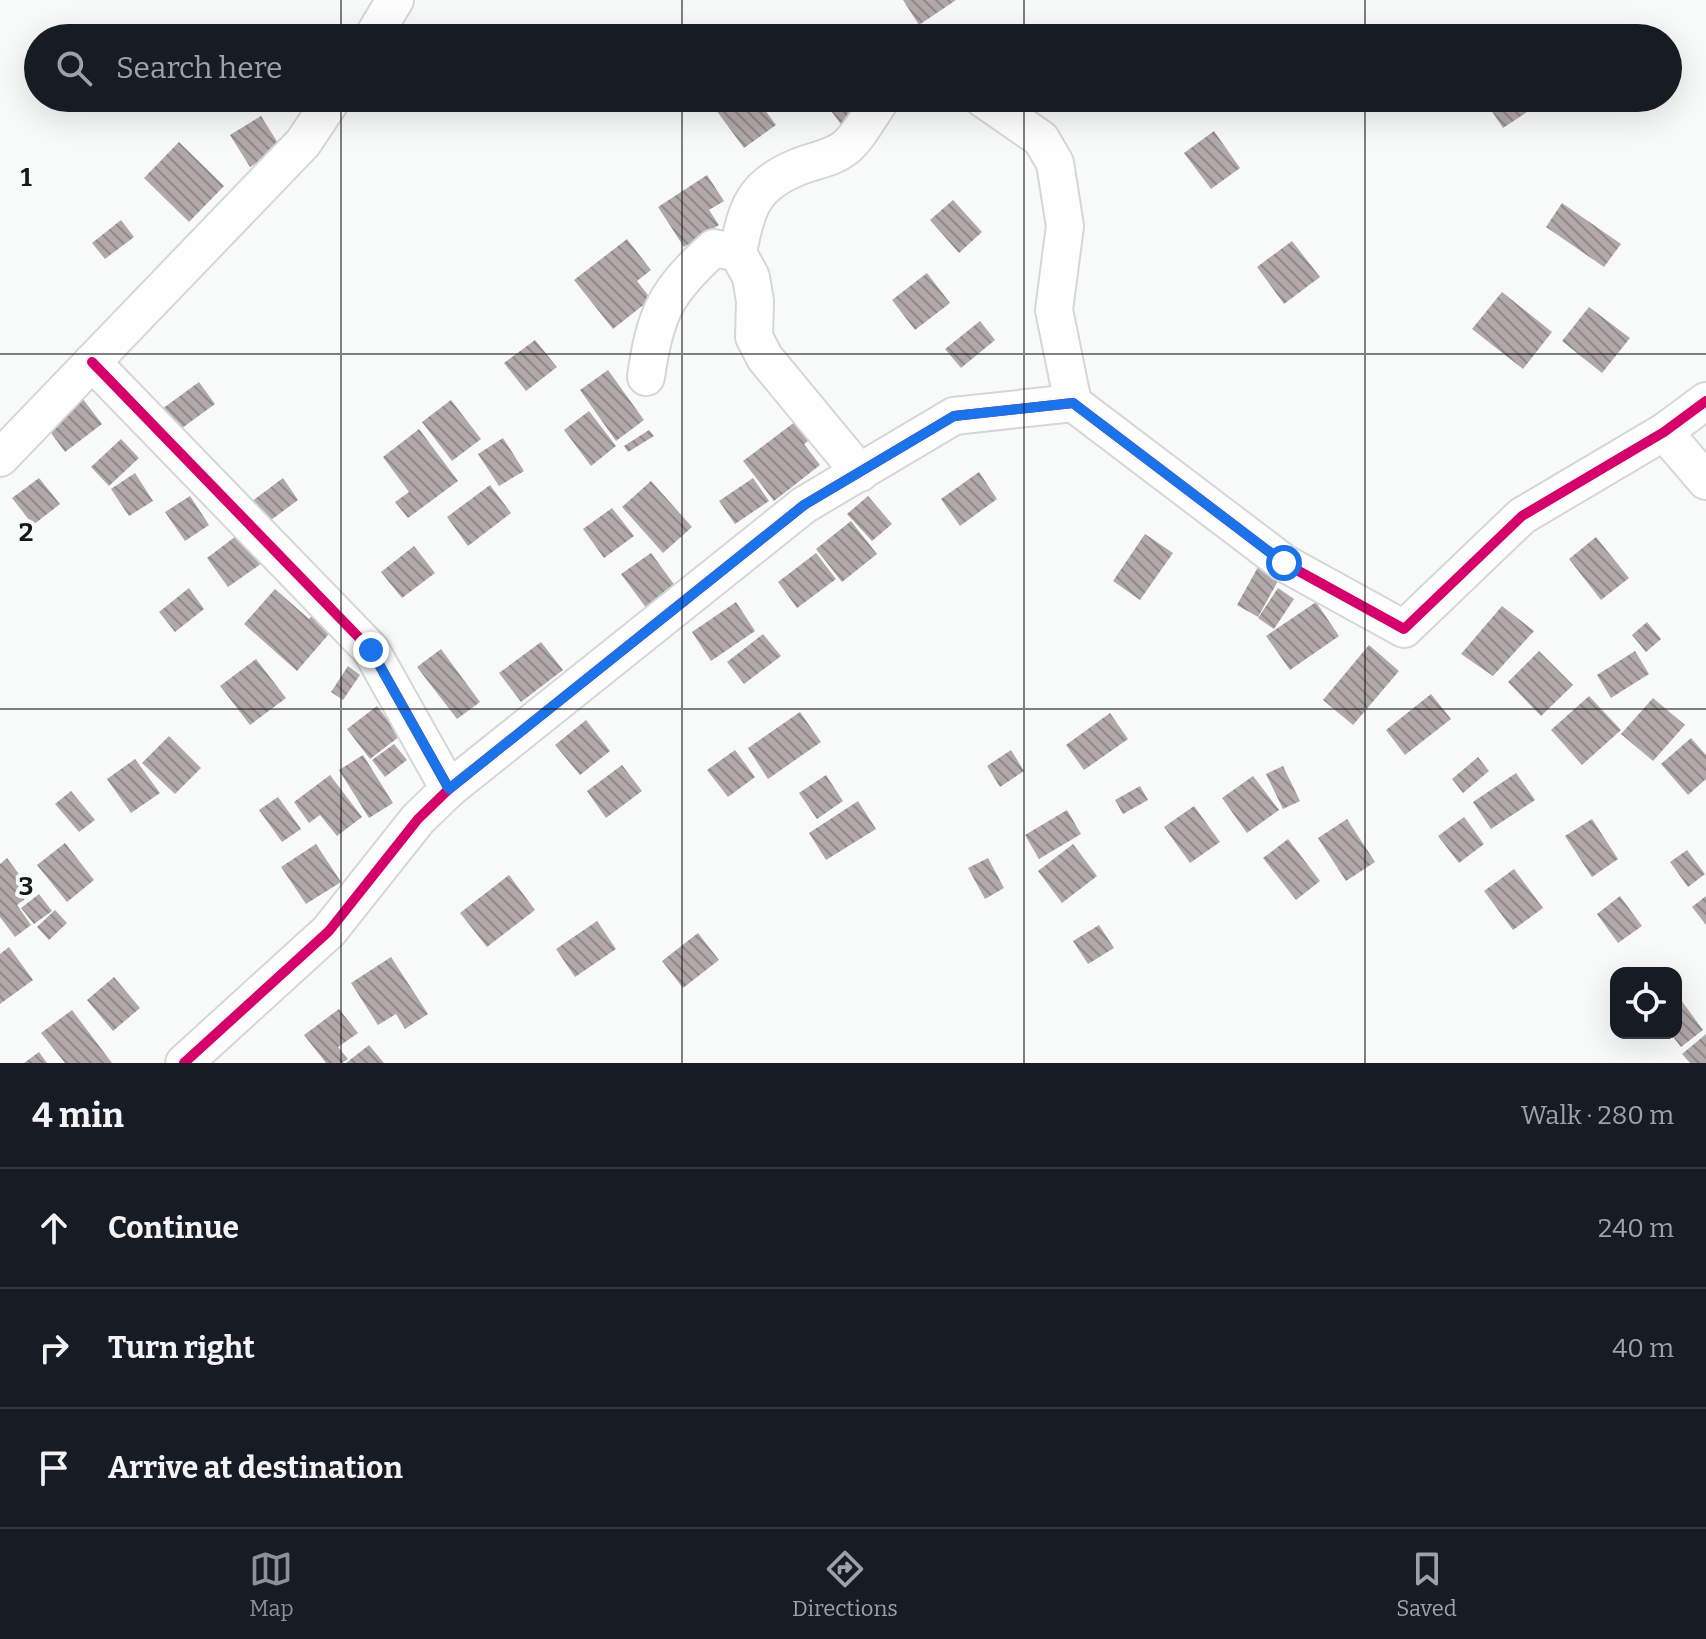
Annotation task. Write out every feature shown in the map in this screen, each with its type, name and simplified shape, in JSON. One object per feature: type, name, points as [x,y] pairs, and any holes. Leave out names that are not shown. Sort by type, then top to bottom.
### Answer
[{"type":"street","points":[[380,24],[395,0]]},
{"type":"street","points":[[0,458],[303,143],[324,112]]},
{"type":"street","points":[[860,473],[765,358],[754,337],[755,301],[751,277],[738,253],[745,216],[760,188],[797,167],[828,158],[846,147],[872,112]]},
{"type":"street","points":[[1002,112],[1041,139],[1055,163],[1065,226],[1054,310],[1073,403],[1284,563],[1404,629],[1522,516],[1664,432],[1706,401]]},
{"type":"street","points":[[646,377],[652,332],[666,299],[687,272],[714,248],[738,253]]},
{"type":"street","points":[[92,362],[371,650],[449,789]]},
{"type":"street","points":[[184,1063],[329,931],[418,819],[449,789],[804,505],[954,416],[1073,403]]},
{"type":"street","points":[[1664,432],[1706,481]]},
{"type":"building","points":[[903,0],[956,0],[920,24]]},
{"type":"building","points":[[717,112],[766,112],[776,125],[744,148]]},
{"type":"building","points":[[832,112],[861,112],[843,127]]},
{"type":"building","points":[[1492,112],[1527,112],[1503,128]]},
{"type":"building","points":[[261,116],[281,148],[250,167],[230,135]]},
{"type":"building","points":[[1214,131],[1240,168],[1211,189],[1184,153]]},
{"type":"building","points":[[179,142],[224,186],[189,222],[144,178]]},
{"type":"building","points":[[707,175],[724,201],[709,210],[719,225],[684,247],[658,207]]},
{"type":"building","points":[[953,200],[982,232],[959,253],[930,220]]},
{"type":"building","points":[[1562,203],[1621,244],[1604,267],[1546,227]]},
{"type":"building","points":[[121,220],[134,237],[105,259],[92,243]]},
{"type":"building","points":[[627,239],[651,270],[637,281],[651,299],[613,329],[574,280]]},
{"type":"building","points":[[1292,241],[1320,277],[1284,304],[1257,267]]},
{"type":"building","points":[[927,273],[950,303],[915,330],[892,300]]},
{"type":"building","points":[[1502,292],[1552,332],[1523,369],[1472,329]]},
{"type":"building","points":[[1589,307],[1630,338],[1602,373],[1562,341]]},
{"type":"building","points":[[980,321],[995,340],[961,368],[945,349]]},
{"type":"building","points":[[535,340],[557,367],[526,391],[504,363]]},
{"type":"building","points":[[608,370],[644,420],[616,441],[580,390]]},
{"type":"building","points":[[199,382],[215,404],[178,431],[162,409]]},
{"type":"building","points":[[79,394],[102,424],[65,452],[43,422]]},
{"type":"building","points":[[451,400],[481,439],[452,461],[422,422]]},
{"type":"building","points":[[589,411],[616,446],[591,466],[564,430]]},
{"type":"building","points":[[800,418],[814,437],[804,444],[820,465],[774,501],[743,461]]},
{"type":"building","points":[[419,429],[458,481],[408,518],[395,502],[409,492],[383,457]]},
{"type":"building","points":[[649,430],[654,436],[628,452],[624,446]]},
{"type":"building","points":[[503,438],[524,471],[499,486],[478,454]]},
{"type":"building","points":[[121,439],[139,458],[109,486],[91,467]]},
{"type":"building","points":[[979,472],[997,499],[960,526],[941,499]]},
{"type":"building","points":[[135,473],[153,501],[129,516],[111,489]]},
{"type":"building","points":[[39,478],[60,504],[33,525],[12,498]]},
{"type":"building","points":[[283,478],[298,500],[267,523],[251,502]]},
{"type":"building","points":[[753,478],[769,501],[735,524],[719,501]]},
{"type":"building","points":[[651,481],[692,527],[663,553],[622,507]]},
{"type":"building","points":[[490,485],[511,513],[468,546],[447,517]]},
{"type":"building","points":[[190,496],[209,525],[185,541],[165,512]]},
{"type":"building","points":[[868,496],[892,524],[872,541],[847,514]]},
{"type":"building","points":[[612,508],[634,536],[604,558],[583,529]]},
{"type":"building","points":[[851,521],[877,554],[842,582],[816,549]]},
{"type":"building","points":[[240,533],[262,563],[228,587],[207,558]]},
{"type":"building","points":[[1145,534],[1173,553],[1140,600],[1113,581]]},
{"type":"building","points":[[1596,537],[1629,578],[1601,600],[1569,559]]},
{"type":"building","points":[[414,546],[435,573],[402,598],[381,572]]},
{"type":"building","points":[[651,553],[676,587],[647,609],[621,574]]},
{"type":"building","points":[[816,553],[836,579],[797,608],[778,582]]},
{"type":"building","points":[[1258,567],[1279,579],[1258,617],[1237,605]]},
{"type":"building","points":[[189,588],[204,609],[175,632],[159,612]]},
{"type":"building","points":[[1278,588],[1294,599],[1274,629],[1258,618]]},
{"type":"building","points":[[275,589],[309,619],[315,612],[334,628],[297,671],[244,624]]},
{"type":"building","points":[[736,602],[755,631],[711,661],[692,632]]},
{"type":"building","points":[[1316,602],[1339,636],[1290,670],[1266,636]]},
{"type":"building","points":[[1502,606],[1534,631],[1493,676],[1461,654]]},
{"type":"building","points":[[1647,622],[1661,639],[1646,652],[1632,635]]},
{"type":"building","points":[[763,634],[781,656],[744,684],[727,662]]},
{"type":"building","points":[[541,642],[563,670],[521,702],[499,673]]},
{"type":"building","points":[[1369,645],[1399,671],[1353,725],[1323,700]]},
{"type":"building","points":[[441,649],[480,702],[457,719],[417,667]]},
{"type":"building","points":[[1539,651],[1573,685],[1541,716],[1508,682]]},
{"type":"building","points":[[1635,651],[1649,674],[1611,698],[1597,675]]},
{"type":"building","points":[[256,659],[286,698],[250,725],[220,686]]},
{"type":"building","points":[[348,666],[360,675],[343,700],[331,692]]},
{"type":"building","points":[[1431,694],[1451,719],[1405,755],[1386,730]]},
{"type":"building","points":[[1589,696],[1621,730],[1582,765],[1551,730]]},
{"type":"building","points":[[1653,698],[1685,725],[1653,761],[1621,734]]},
{"type":"building","points":[[377,706],[400,736],[370,759],[347,729]]},
{"type":"building","points":[[800,712],[821,742],[768,779],[748,748]]},
{"type":"building","points":[[1110,713],[1128,739],[1084,770],[1066,745]]},
{"type":"building","points":[[586,720],[610,751],[580,775],[555,745]]},
{"type":"building","points":[[169,736],[201,768],[175,794],[142,763]]},
{"type":"building","points":[[1691,738],[1706,755],[1706,779],[1688,795],[1661,764]]},
{"type":"building","points":[[394,744],[407,760],[385,777],[372,760]]},
{"type":"building","points":[[735,750],[755,777],[728,797],[707,770]]},
{"type":"building","points":[[1011,750],[1024,771],[1000,787],[987,766]]},
{"type":"building","points":[[363,755],[393,803],[369,818],[339,770]]},
{"type":"building","points":[[1478,757],[1489,771],[1463,793],[1452,779]]},
{"type":"building","points":[[135,759],[160,793],[131,813],[107,779]]},
{"type":"building","points":[[622,765],[642,791],[606,818],[587,791]]},
{"type":"building","points":[[1283,766],[1300,801],[1283,809],[1266,774]]},
{"type":"building","points":[[1516,773],[1535,800],[1491,829],[1473,802]]},
{"type":"building","points":[[330,775],[362,817],[337,836],[320,815],[309,823],[294,802]]},
{"type":"building","points":[[826,775],[843,801],[817,819],[799,793]]},
{"type":"building","points":[[1253,776],[1279,810],[1247,833],[1222,798]]},
{"type":"building","points":[[1140,786],[1148,800],[1123,814],[1115,800]]},
{"type":"building","points":[[71,791],[95,820],[79,832],[55,804]]},
{"type":"building","points":[[278,797],[301,829],[282,842],[259,810]]},
{"type":"building","points":[[858,801],[876,829],[826,860],[809,833]]},
{"type":"building","points":[[1194,806],[1220,842],[1190,863],[1164,827]]},
{"type":"building","points":[[1067,810],[1081,834],[1039,859],[1025,835]]},
{"type":"building","points":[[1464,817],[1484,844],[1459,863],[1438,836]]},
{"type":"building","points":[[1347,819],[1375,862],[1346,881],[1318,838]]},
{"type":"building","points":[[1592,819],[1618,859],[1592,877],[1565,836]]},
{"type":"building","points":[[1288,839],[1320,881],[1296,900],[1263,858]]},
{"type":"building","points":[[65,843],[94,880],[67,902],[37,865]]},
{"type":"building","points":[[316,844],[341,882],[306,904],[281,867]]},
{"type":"building","points":[[1073,844],[1097,876],[1062,903],[1038,871]]},
{"type":"building","points":[[1687,850],[1705,874],[1688,887],[1670,862]]},
{"type":"building","points":[[7,858],[33,893],[17,905],[31,925],[15,937],[0,917],[0,864]]},
{"type":"building","points":[[988,858],[1004,888],[985,899],[968,868]]},
{"type":"building","points":[[1514,869],[1543,908],[1513,930],[1484,891]]},
{"type":"building","points":[[509,875],[535,910],[487,947],[460,913]]},
{"type":"building","points":[[39,894],[52,911],[34,924],[21,908]]},
{"type":"building","points":[[1620,896],[1642,926],[1618,943],[1597,914]]},
{"type":"building","points":[[1706,896],[1706,925],[1692,907]]},
{"type":"building","points":[[55,910],[67,923],[49,940],[37,927]]},
{"type":"building","points":[[597,921],[616,949],[575,977],[556,949]]},
{"type":"building","points":[[1099,925],[1114,948],[1088,964],[1073,941]]},
{"type":"building","points":[[698,933],[719,960],[683,988],[662,961]]},
{"type":"building","points":[[9,947],[33,980],[0,1004],[0,954]]},
{"type":"building","points":[[391,957],[428,1014],[405,1029],[396,1014],[378,1025],[351,983]]},
{"type":"building","points":[[114,977],[140,1008],[113,1031],[87,1000]]},
{"type":"building","points":[[1682,1001],[1703,1030],[1681,1047],[1675,1039],[1682,1039]]},
{"type":"building","points":[[339,1009],[358,1033],[338,1047],[348,1059],[342,1063],[326,1063],[304,1035]]},
{"type":"building","points":[[72,1010],[112,1063],[65,1063],[41,1033]]},
{"type":"building","points":[[1706,1034],[1706,1063],[1690,1063],[1682,1054]]},
{"type":"building","points":[[369,1045],[384,1063],[346,1063]]},
{"type":"building","points":[[39,1052],[47,1063],[24,1063]]},
{"type":"cycle path","points":[[92,362],[371,650],[449,789]]},
{"type":"cycle path","points":[[184,1063],[329,931],[418,819],[449,789],[804,505],[954,416],[1073,403],[1284,563],[1404,629],[1522,516],[1664,432],[1706,401]]},
{"type":"route","points":[[371,650],[449,789],[804,505],[954,416],[1073,403],[1284,563]]}]
